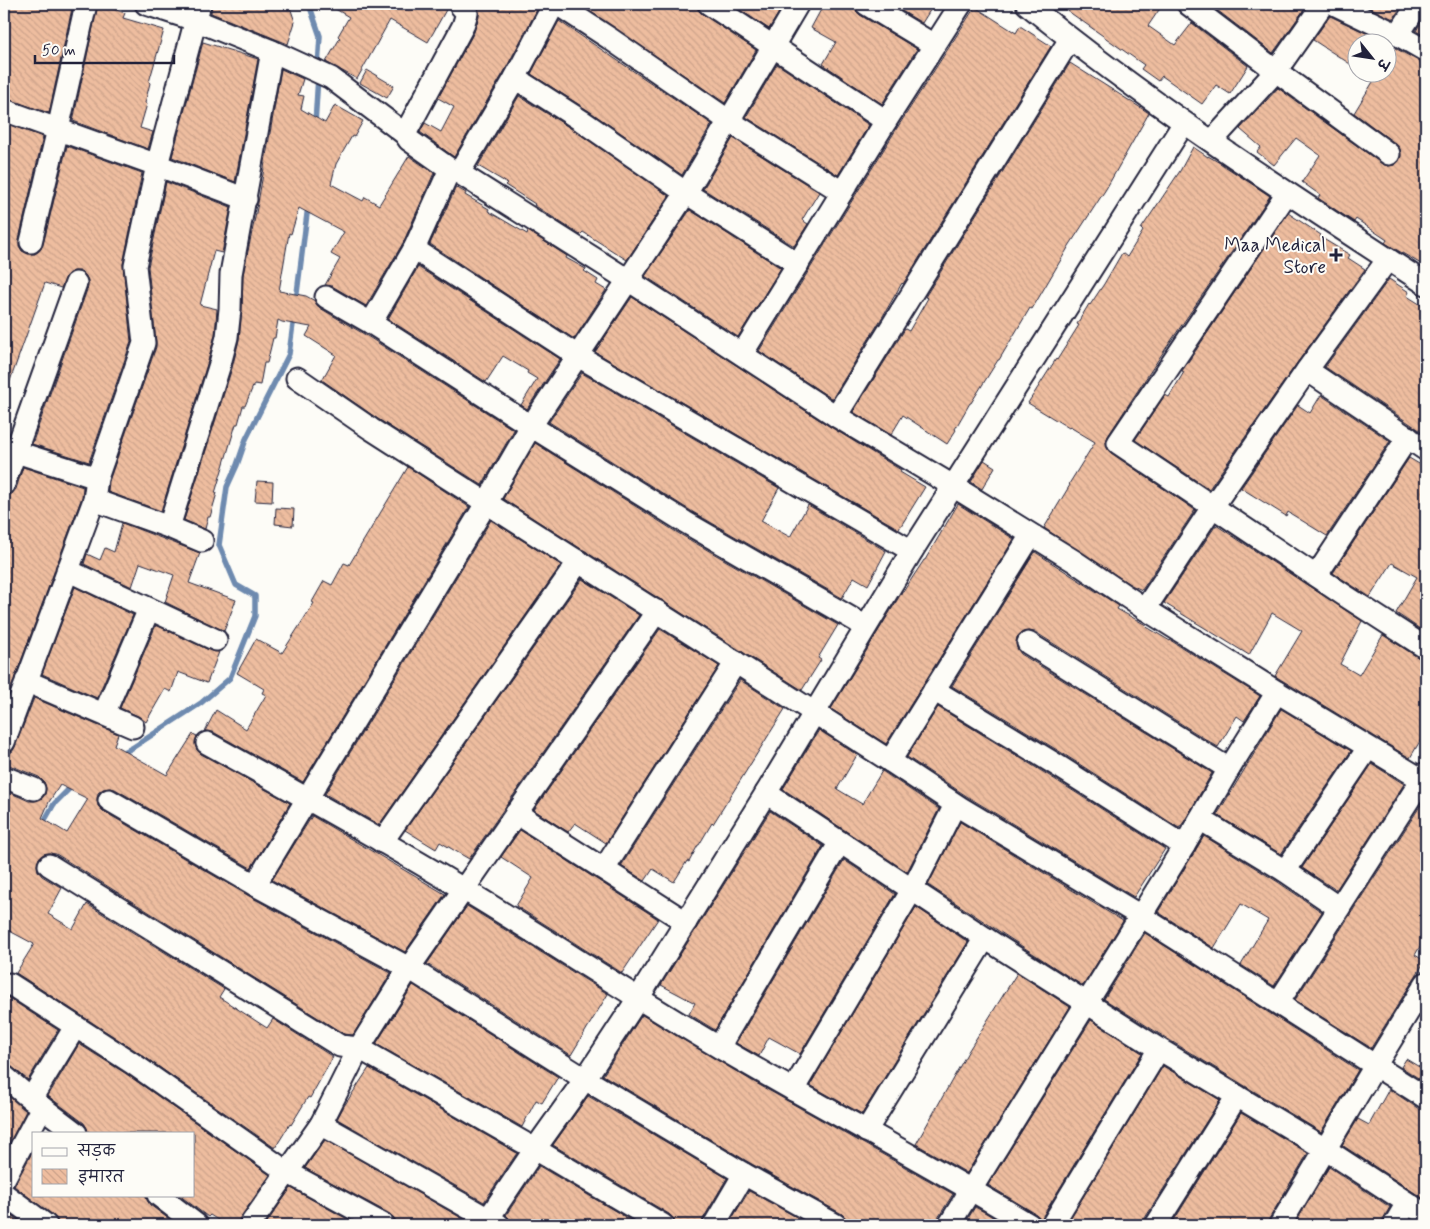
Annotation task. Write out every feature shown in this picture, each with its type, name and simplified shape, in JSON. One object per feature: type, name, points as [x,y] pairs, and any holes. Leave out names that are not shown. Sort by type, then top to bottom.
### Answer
[{"type":"street","points":[[31,242],[86,4]]},
{"type":"street","points":[[146,4],[198,12],[279,54],[331,78],[405,134],[409,140],[455,171],[628,280],[836,416],[953,486],[1276,692],[1368,748],[1425,778],[1278,1003]]},
{"type":"street","points":[[405,134],[463,26],[466,12],[459,4]]},
{"type":"street","points":[[371,323],[414,249],[455,171],[515,78],[556,4],[729,120],[842,192]]},
{"type":"street","points":[[709,4],[886,121]]},
{"type":"street","points":[[255,885],[531,426],[686,193],[798,4]]},
{"type":"street","points":[[866,4],[934,45]]},
{"type":"street","points":[[742,354],[886,121],[961,4]]},
{"type":"street","points":[[1027,4],[1070,39],[1184,123],[1426,284]]},
{"type":"street","points":[[1188,4],[1389,154]]},
{"type":"street","points":[[1212,141],[1276,71],[1323,4]]},
{"type":"street","points":[[1334,4],[1392,32]]},
{"type":"street","points":[[1418,4],[1398,35],[1426,51]]},
{"type":"street","points":[[4,742],[94,500],[97,478],[144,343],[135,266],[156,165],[198,12]]},
{"type":"street","points":[[836,416],[1070,39]]},
{"type":"street","points":[[169,527],[227,337],[231,274],[279,54]]},
{"type":"street","points":[[515,78],[582,121],[686,193],[798,264]]},
{"type":"street","points":[[4,110],[246,199]]},
{"type":"street","points":[[321,1124],[490,1223],[535,1149],[586,1079],[639,998],[766,793],[912,551],[1184,123]]},
{"type":"street","points":[[1287,193],[1118,443],[1426,648]]},
{"type":"street","points":[[414,249],[578,356],[912,551]]},
{"type":"street","points":[[1145,609],[1213,506],[1307,370],[1388,259]]},
{"type":"street","points":[[4,484],[9,450],[76,283]]},
{"type":"street","points":[[326,297],[371,323],[685,522],[866,626]]},
{"type":"street","points":[[1307,370],[1426,450]]},
{"type":"street","points":[[297,378],[372,429],[890,760],[955,805],[1140,916],[1426,1098]]},
{"type":"street","points":[[1316,576],[1408,437]]},
{"type":"street","points":[[9,450],[97,478]]},
{"type":"street","points":[[94,500],[202,541]]},
{"type":"street","points":[[890,760],[1031,535]]},
{"type":"street","points":[[382,842],[580,561]]},
{"type":"street","points":[[67,570],[216,640]]},
{"type":"street","points":[[104,714],[149,609]]},
{"type":"street","points":[[250,1225],[321,1124],[358,1048],[409,968],[657,611]]},
{"type":"street","points":[[1028,643],[1229,769]]},
{"type":"street","points":[[604,869],[736,662]]},
{"type":"street","points":[[26,681],[133,727]]},
{"type":"street","points":[[934,690],[1184,846]]},
{"type":"street","points":[[949,1225],[1184,846],[1276,692]]},
{"type":"street","points":[[207,743],[307,798],[464,889],[719,1047],[1030,1225]]},
{"type":"street","points":[[1285,870],[1368,748]]},
{"type":"street","points":[[4,777],[34,789]]},
{"type":"street","points":[[766,793],[984,938],[1426,1215]]},
{"type":"street","points":[[108,800],[255,885],[409,968],[586,1079],[744,1174],[836,1225]]},
{"type":"street","points":[[793,1090],[912,890],[955,805]]},
{"type":"street","points":[[516,814],[686,922]]},
{"type":"street","points":[[1200,819],[1285,870],[1339,908]]},
{"type":"street","points":[[719,1047],[840,842]]},
{"type":"street","points":[[49,865],[340,1046],[358,1048],[663,1225]]},
{"type":"street","points":[[866,1131],[984,938]]},
{"type":"street","points":[[1280,1225],[1426,983]]},
{"type":"street","points":[[10,984],[132,1063],[287,1172],[384,1225]]},
{"type":"street","points":[[4,1180],[37,1103],[75,1026]]},
{"type":"street","points":[[1052,1225],[1159,1049]]},
{"type":"street","points":[[4,1076],[75,1132]]},
{"type":"street","points":[[1156,1225],[1236,1096]]},
{"type":"street","points":[[714,1225],[744,1174]]},
{"type":"street","points":[[4,1194],[46,1225]]},
{"type":"street","points":[[159,1196],[197,1225]]},
{"type":"street","points":[[1394,1225],[1407,1203]]},
{"type":"building","points":[[4,4],[73,4],[49,113],[4,98]]},
{"type":"building","points":[[98,4],[125,13],[123,18],[164,30],[149,82],[145,103],[147,104],[140,128],[153,132],[148,149],[73,121]]},
{"type":"building","points":[[212,4],[289,4],[295,22],[288,44],[211,13]]},
{"type":"building","points":[[327,4],[447,4],[447,8],[428,42],[390,20],[357,79],[326,62],[340,38],[338,36],[349,17]]},
{"type":"building","points":[[479,4],[540,4],[504,72],[454,157],[420,132],[425,123],[441,132],[454,107],[438,98],[474,32],[479,17],[477,7]]},
{"type":"building","points":[[579,4],[697,4],[698,10],[702,14],[756,50],[725,103]]},
{"type":"building","points":[[731,4],[784,4],[769,29]]},
{"type":"building","points":[[824,4],[854,4],[855,10],[860,15],[917,49],[882,104],[823,64],[836,42],[811,28]]},
{"type":"building","points":[[890,4],[934,4],[922,23]]},
{"type":"building","points":[[1058,4],[1163,4],[1148,26],[1175,45],[1192,23],[1248,66],[1230,94],[1216,85],[1202,104],[1162,76],[1158,81],[1141,69],[1144,65]]},
{"type":"building","points":[[1215,4],[1308,4],[1273,53],[1213,7]]},
{"type":"building","points":[[1362,4],[1403,4],[1393,19]]},
{"type":"building","points":[[975,7],[1016,33],[1020,26],[1051,46],[902,283],[832,399],[759,351],[897,128]]},
{"type":"building","points":[[1426,14],[1426,37],[1416,31]]},
{"type":"building","points":[[1330,16],[1364,32],[1348,32],[1348,63],[1313,40]]},
{"type":"building","points":[[559,21],[712,124],[682,175],[531,74]]},
{"type":"building","points":[[203,42],[258,59],[235,182],[172,157]]},
{"type":"building","points":[[1398,50],[1420,62],[1426,63],[1426,256],[1421,264],[1385,243],[1387,240],[1356,219],[1354,222],[1318,198],[1320,195],[1302,182],[1320,155],[1296,138],[1274,165],[1257,152],[1261,147],[1240,129],[1278,88],[1382,164],[1394,165],[1399,161],[1401,156],[1400,149],[1396,144],[1354,113],[1373,82],[1398,82]]},
{"type":"building","points":[[1070,63],[1149,113],[1106,189],[1069,246],[1032,309],[1030,308],[999,360],[970,403],[947,444],[903,415],[891,435],[853,412],[905,329],[909,331],[928,298],[925,297]]},
{"type":"building","points":[[777,64],[869,125],[838,175],[746,117]]},
{"type":"building","points":[[281,69],[303,79],[298,95],[304,96],[301,109],[325,123],[335,105],[363,121],[336,164],[331,184],[363,201],[365,197],[379,205],[409,156],[434,173],[403,243],[366,306],[332,286],[325,285],[340,259],[331,254],[344,232],[299,208],[291,234],[289,233],[279,291],[306,296],[315,301],[320,308],[514,430],[482,485],[378,419],[322,380],[336,355],[306,336],[311,327],[278,320],[275,338],[273,338],[267,363],[264,363],[260,385],[254,384],[245,406],[243,406],[238,424],[236,424],[205,529],[184,520],[239,340],[243,275],[258,203]]},
{"type":"building","points":[[367,70],[394,86],[387,98],[360,83]]},
{"type":"building","points":[[519,96],[575,131],[669,196],[627,260],[583,232],[580,235],[505,185],[507,183],[478,166]]},
{"type":"building","points":[[4,123],[43,137],[19,239],[19,246],[22,251],[28,254],[35,254],[43,245],[67,146],[142,173],[123,264],[131,342],[89,462],[32,444],[88,287],[88,280],[81,271],[74,271],[68,274],[61,288],[45,283],[6,392],[4,391]]},
{"type":"building","points":[[733,138],[819,192],[802,220],[808,224],[794,246],[703,189]]},
{"type":"building","points":[[1193,147],[1270,196],[1160,357],[1108,436],[1106,442],[1107,448],[1111,453],[1195,510],[1142,590],[1131,585],[1044,528],[1095,442],[1028,403],[1079,325],[1077,324],[1122,253],[1127,257],[1143,231],[1141,229],[1180,171]]},
{"type":"building","points":[[166,182],[231,207],[222,253],[214,251],[200,305],[217,309],[215,335],[161,511],[108,492],[109,481],[156,347],[148,267]]},
{"type":"building","points":[[456,187],[466,193],[465,195],[489,209],[488,211],[527,234],[528,231],[567,256],[566,258],[586,269],[584,271],[598,280],[596,284],[606,290],[574,339],[430,244]]},
{"type":"building","points":[[690,210],[781,268],[738,337],[645,276]]},
{"type":"building","points":[[1288,213],[1321,235],[1320,237],[1350,255],[1348,258],[1365,269],[1209,489],[1135,440],[1165,395],[1169,397],[1184,372],[1182,371]]},
{"type":"building","points":[[418,267],[560,359],[527,409],[521,405],[537,379],[527,373],[528,371],[503,356],[486,382],[388,319]]},
{"type":"building","points":[[1389,279],[1409,292],[1407,296],[1426,308],[1426,423],[1421,431],[1325,367]]},
{"type":"building","points":[[632,297],[925,487],[899,529],[595,352]]},
{"type":"building","points":[[582,373],[779,488],[761,521],[790,537],[808,505],[886,551],[868,585],[854,577],[842,598],[691,511],[549,422]]},
{"type":"building","points":[[1321,395],[1390,441],[1327,536],[1288,512],[1286,516],[1241,488],[1298,405],[1310,413]]},
{"type":"building","points":[[535,443],[678,533],[838,625],[818,658],[821,660],[802,690],[503,499]]},
{"type":"building","points":[[1409,458],[1426,468],[1426,633],[1396,613],[1417,577],[1392,563],[1370,597],[1333,573]]},
{"type":"building","points":[[984,460],[995,467],[982,489],[971,482]]},
{"type":"building","points":[[23,467],[83,487],[82,497],[4,707],[4,496],[12,494],[16,489]]},
{"type":"building","points":[[408,467],[469,507],[303,782],[213,732],[205,731],[216,710],[246,729],[266,695],[262,693],[264,689],[237,673],[256,639],[282,653],[314,603],[312,602],[324,581],[332,585],[344,563],[349,565]]},
{"type":"building","points":[[257,481],[273,482],[272,502],[255,501]]},
{"type":"building","points":[[958,504],[1014,539],[886,744],[831,709]]},
{"type":"building","points":[[276,508],[294,509],[293,526],[275,524]]},
{"type":"building","points":[[491,520],[561,565],[379,825],[325,794]]},
{"type":"building","points":[[122,523],[200,553],[189,583],[236,600],[224,631],[165,602],[174,575],[140,563],[132,587],[84,564],[87,554],[100,560],[105,548],[114,552]]},
{"type":"building","points":[[1216,525],[1362,621],[1340,664],[1359,675],[1383,635],[1419,658],[1426,660],[1426,731],[1410,758],[1275,676],[1302,631],[1272,613],[1249,655],[1164,603]]},
{"type":"building","points":[[1035,552],[1119,606],[1117,609],[1260,696],[1244,721],[1237,716],[1218,747],[1035,632],[1023,632],[1017,637],[1017,648],[1021,654],[1212,773],[1179,828],[1062,753],[952,686]]},
{"type":"building","points":[[582,579],[639,615],[469,859],[440,842],[436,849],[405,830]]},
{"type":"building","points":[[75,587],[133,615],[97,698],[42,674]]},
{"type":"building","points":[[156,625],[211,651],[219,652],[207,683],[178,672],[171,692],[165,689],[146,722],[120,708]]},
{"type":"building","points":[[660,629],[719,666],[606,843],[575,823],[568,832],[534,810]]},
{"type":"building","points":[[740,680],[785,709],[689,862],[687,861],[674,882],[653,869],[645,881],[621,866]]},
{"type":"building","points":[[34,698],[118,734],[114,745],[167,775],[193,734],[197,736],[195,744],[201,754],[290,803],[251,868],[115,789],[103,789],[98,793],[97,799],[98,806],[103,811],[249,896],[391,973],[353,1035],[344,1034],[56,854],[44,854],[39,858],[37,865],[38,871],[42,876],[62,888],[48,914],[73,929],[87,904],[224,989],[219,997],[267,1028],[273,1019],[333,1057],[310,1098],[308,1097],[275,1148],[139,1053],[16,973],[34,944],[4,928],[4,790],[29,801],[35,801],[42,798],[46,788],[44,782],[39,777],[9,765],[4,765],[4,754],[12,752]],"holes":[[[60,785],[88,799],[67,833],[42,818],[49,802]]]},
{"type":"building","points":[[938,707],[1165,849],[1134,897],[968,797],[907,757]]},
{"type":"building","points":[[1281,709],[1351,751],[1281,854],[1217,815]]},
{"type":"building","points":[[819,730],[857,755],[837,789],[862,804],[882,771],[939,809],[907,872],[783,789]]},
{"type":"building","points":[[1372,764],[1404,784],[1336,890],[1302,868]]},
{"type":"building","points":[[1426,797],[1426,936],[1415,955],[1425,961],[1371,1048],[1295,1000]]},
{"type":"building","points":[[770,811],[823,846],[715,1030],[689,1014],[695,1003],[661,985]]},
{"type":"building","points":[[312,816],[445,894],[405,952],[272,880]]},
{"type":"building","points":[[960,822],[1123,921],[1083,986],[928,885]]},
{"type":"building","points":[[520,830],[658,919],[622,973],[516,906],[533,878],[501,857]]},
{"type":"building","points":[[1204,836],[1322,912],[1274,986],[1241,965],[1268,920],[1241,904],[1214,948],[1158,912]]},
{"type":"building","points":[[844,860],[895,894],[800,1054],[769,1037],[759,1056],[736,1043]]},
{"type":"building","points":[[467,906],[608,994],[571,1055],[427,964]]},
{"type":"building","points":[[916,907],[968,942],[862,1114],[810,1085]]},
{"type":"building","points":[[1145,933],[1358,1070],[1321,1132],[1104,999]]},
{"type":"building","points":[[1017,973],[1070,1007],[967,1173],[916,1144],[969,1050]]},
{"type":"building","points":[[413,985],[558,1077],[542,1103],[536,1100],[522,1127],[376,1044]]},
{"type":"building","points":[[4,995],[58,1030],[28,1080],[12,1067],[4,1064]]},
{"type":"building","points":[[642,1015],[754,1082],[953,1194],[938,1218],[937,1225],[848,1225],[847,1219],[842,1214],[750,1163],[603,1075]]},
{"type":"building","points":[[1091,1020],[1142,1053],[1041,1219],[1036,1214],[988,1185]]},
{"type":"building","points":[[79,1044],[125,1073],[270,1175],[240,1218],[238,1225],[226,1225],[210,1215],[208,1217],[180,1196],[195,1196],[195,1132],[88,1132],[84,1123],[48,1096]]},
{"type":"building","points":[[1406,1059],[1426,1071],[1426,1083],[1401,1067]]},
{"type":"building","points":[[1163,1066],[1220,1100],[1145,1218],[1144,1225],[1066,1225]]},
{"type":"building","points":[[369,1068],[517,1153],[484,1202],[337,1119]]},
{"type":"building","points":[[1389,1089],[1419,1109],[1426,1110],[1426,1195],[1424,1199],[1342,1145],[1358,1119],[1369,1125]]},
{"type":"building","points":[[4,1092],[26,1111],[4,1153]]},
{"type":"building","points":[[588,1096],[727,1178],[703,1219],[702,1225],[675,1225],[674,1219],[669,1214],[553,1145]]},
{"type":"building","points":[[1241,1113],[1308,1153],[1269,1219],[1268,1225],[1171,1225]]},
{"type":"building","points":[[325,1140],[472,1225],[396,1225],[395,1219],[390,1214],[305,1168]]},
{"type":"building","points":[[32,1153],[32,1196],[146,1196],[150,1205],[177,1225],[58,1225],[53,1215],[14,1186]]},
{"type":"building","points":[[539,1166],[639,1225],[511,1225],[510,1219],[506,1215]]},
{"type":"building","points":[[1329,1167],[1390,1207],[1383,1219],[1382,1225],[1294,1225]]},
{"type":"building","points":[[291,1188],[358,1225],[265,1225]]},
{"type":"building","points":[[749,1191],[811,1225],[728,1225]]},
{"type":"building","points":[[975,1207],[986,1213],[1006,1225],[964,1225]]},
{"type":"building","points":[[4,1209],[25,1225],[4,1225]]},
{"type":"waterway","points":[[309,4],[320,36],[318,67]]},
{"type":"waterway","points":[[315,124],[318,76]]},
{"type":"waterway","points":[[296,301],[308,206]]},
{"type":"waterway","points":[[120,754],[201,703],[230,678],[255,616],[255,596],[236,585],[219,545],[227,487],[246,439],[289,354],[294,317]]},
{"type":"waterway","points":[[42,825],[54,804],[73,785]]},
{"type":"waterway","points":[[4,965],[9,925]]},
{"type":"place","name":"Maa Medical Store","points":[[1336,255]]}]
